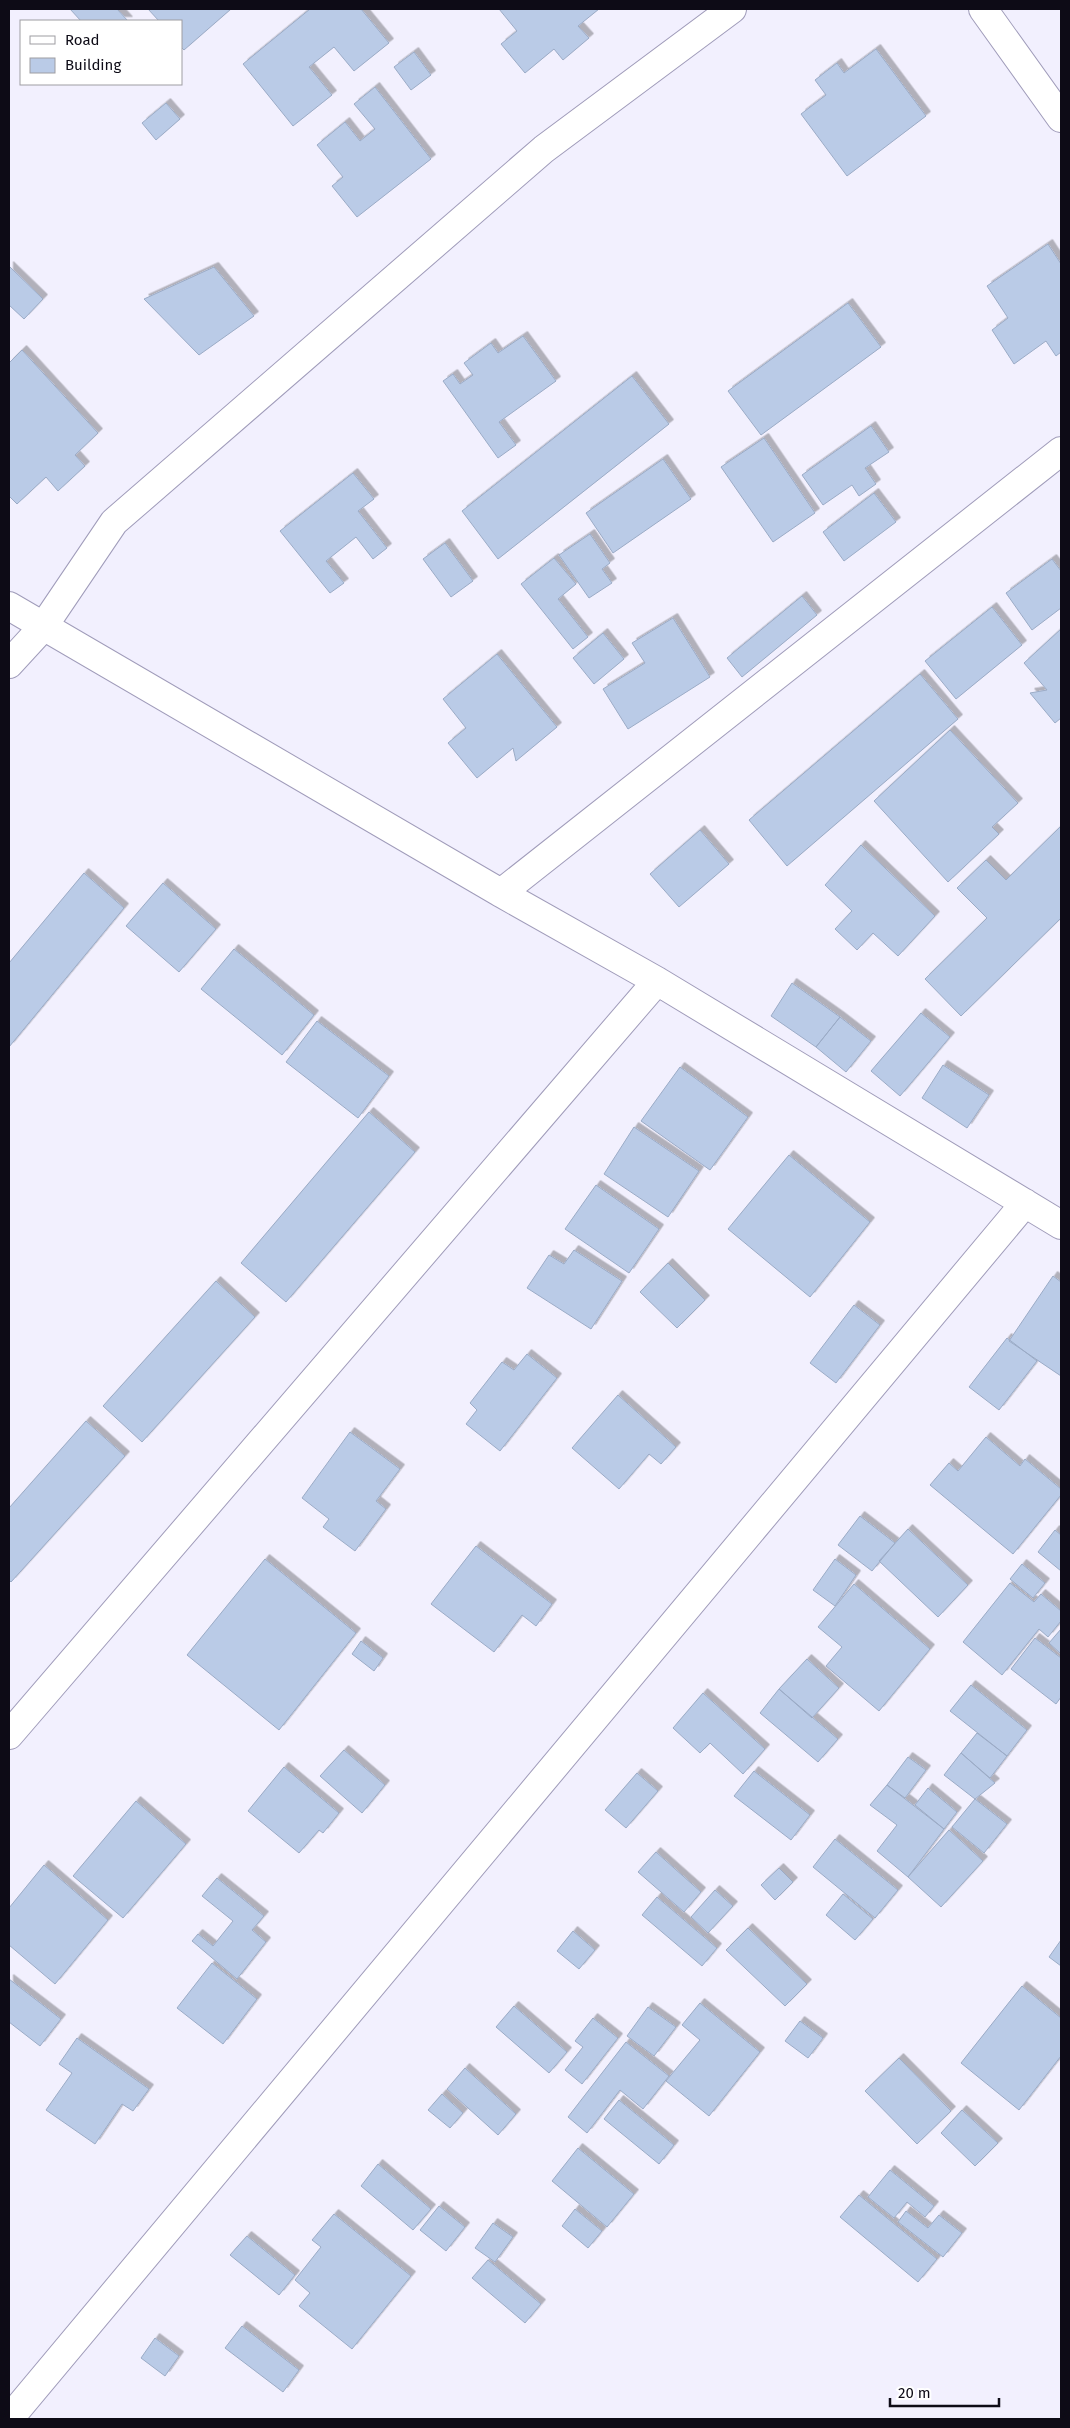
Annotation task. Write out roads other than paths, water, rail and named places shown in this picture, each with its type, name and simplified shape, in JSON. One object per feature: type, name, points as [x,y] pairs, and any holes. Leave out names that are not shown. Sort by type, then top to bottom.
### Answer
[{"type":"street","points":[[9,664],[43,627],[114,522],[544,149],[732,9]]},
{"type":"street","points":[[983,9],[1061,118]]},
{"type":"street","points":[[501,893],[1061,451]]},
{"type":"street","points":[[9,606],[501,893],[657,981],[1061,1225]]},
{"type":"street","points":[[9,1735],[657,981]]},
{"type":"street","points":[[9,2419],[1025,1203]]}]
